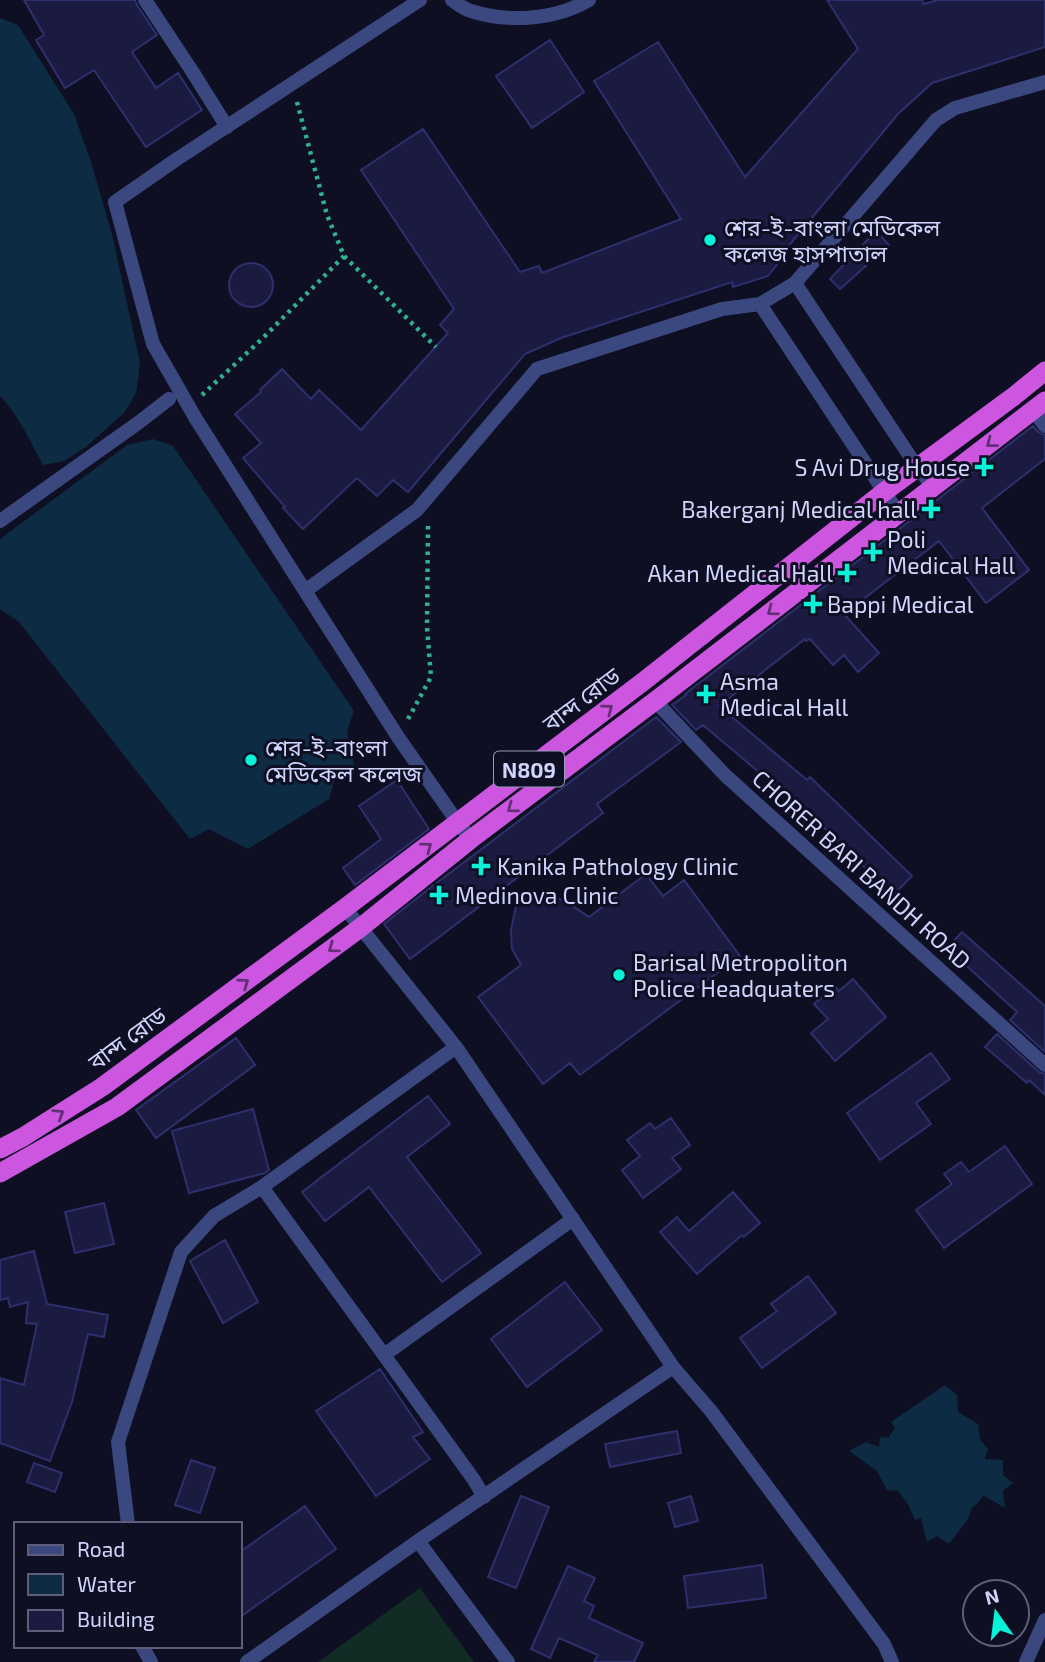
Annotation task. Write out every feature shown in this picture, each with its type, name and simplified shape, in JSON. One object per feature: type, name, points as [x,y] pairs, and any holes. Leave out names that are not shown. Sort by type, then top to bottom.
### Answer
[{"type":"highway","name":"বান্দ রোড","points":[[0,1149],[102,1087],[345,908],[1045,371]]},
{"type":"highway","name":"বান্দ রোড","points":[[0,1173],[117,1107],[360,928],[471,839],[933,487],[1041,412]]},
{"type":"street","points":[[145,0],[227,127]]},
{"type":"street","points":[[420,0],[116,202],[153,344],[188,407],[398,737],[471,839]]},
{"type":"street","points":[[452,0],[469,10],[505,19],[545,16],[589,0]]},
{"type":"street","points":[[304,591],[417,510],[537,369],[722,309],[760,304],[795,283],[936,120],[955,108],[1045,82]]},
{"type":"street","points":[[795,283],[933,487]]},
{"type":"street","points":[[760,304],[899,513]]},
{"type":"street","points":[[0,521],[169,398]]},
{"type":"street","name":"CHORER BARI BANDH ROAD","points":[[655,701],[724,775],[1045,1065]]},
{"type":"street","points":[[345,908],[456,1047],[673,1367],[711,1411],[814,1549],[884,1644],[892,1662]]},
{"type":"street","points":[[128,1522],[118,1442],[181,1252],[214,1216],[262,1187],[456,1047]]},
{"type":"street","points":[[262,1187],[484,1497]]},
{"type":"street","points":[[384,1355],[573,1219]]},
{"type":"street","points":[[247,1662],[418,1541],[673,1367]]},
{"type":"street","points":[[418,1541],[508,1662]]},
{"type":"street","points":[[1026,1662],[1045,1620]]},
{"type":"path","points":[[292,85],[327,215],[344,256],[436,347]]},
{"type":"path","points":[[188,407],[263,338],[344,256]]},
{"type":"path","points":[[398,737],[431,677],[427,626],[429,525],[417,510]]},
{"type":"green space","points":[[420,1588],[474,1662],[318,1662]]},
{"type":"water","points":[[0,18],[18,25],[74,114],[112,234],[140,363],[136,393],[125,412],[86,447],[64,461],[43,465],[19,420],[0,396]]},
{"type":"water","points":[[153,439],[173,446],[354,711],[347,731],[354,765],[334,782],[329,799],[248,849],[209,829],[190,839],[19,622],[0,609],[0,539],[127,445]]},
{"type":"water","points":[[945,1385],[957,1395],[958,1412],[978,1424],[980,1440],[988,1449],[985,1459],[1003,1460],[1003,1475],[1013,1483],[1003,1491],[1005,1508],[983,1495],[949,1544],[937,1536],[927,1542],[921,1518],[915,1520],[898,1491],[887,1490],[877,1471],[849,1451],[866,1442],[879,1447],[880,1437],[888,1438],[895,1428],[891,1422]]},
{"type":"building","points":[[24,0],[135,0],[157,35],[132,52],[156,88],[178,73],[202,110],[146,147],[94,70],[65,88],[36,40],[44,35]]},
{"type":"building","name":"শের-ই-বাংলা মেডিকেল কলেজ হাসপাতাল","points":[[827,0],[922,0],[924,4],[938,0],[1045,0],[1045,47],[932,83],[898,114],[786,249],[788,250],[768,276],[733,287],[732,282],[561,338],[525,354],[408,492],[393,480],[377,496],[357,478],[303,529],[243,458],[261,443],[235,414],[282,369],[311,399],[319,390],[361,430],[448,333],[440,325],[454,309],[361,170],[423,129],[520,272],[539,266],[542,273],[681,219],[594,81],[658,42],[745,177],[858,49]]},
{"type":"building","points":[[550,40],[584,92],[532,128],[496,76]]},
{"type":"building","points":[[876,231],[889,245],[840,289],[830,279]]},
{"type":"building","points":[[251,263],[260,264],[267,269],[272,276],[272,294],[267,301],[260,306],[251,307],[242,306],[235,301],[230,294],[229,285],[230,276],[235,269],[242,264]]},
{"type":"building","points":[[1033,426],[1045,435],[1045,459],[982,508],[1029,570],[986,603],[939,541],[844,614],[879,653],[858,672],[844,655],[833,665],[810,639],[805,639],[719,706],[807,780],[810,777],[912,876],[893,895],[782,787],[780,790],[703,725],[696,730],[672,705]]},
{"type":"building","points":[[656,717],[681,742],[597,804],[603,813],[410,959],[384,924]]},
{"type":"building","points":[[397,780],[429,829],[355,885],[343,868],[381,839],[359,806]]},
{"type":"building","name":"Barisal Metropoliton Police Headquaters","points":[[646,874],[663,896],[684,880],[740,956],[580,1075],[570,1063],[543,1084],[478,997],[521,965],[512,949],[511,930],[519,892],[556,898],[589,917]]},
{"type":"building","points":[[962,932],[1045,1006],[1045,1052],[1010,1020],[1017,1012],[947,948]]},
{"type":"building","points":[[853,979],[886,1017],[835,1061],[811,1033],[828,1019],[814,1004],[835,986],[839,991]]},
{"type":"building","points":[[997,1034],[1039,1072],[1045,1074],[1045,1095],[985,1047]]},
{"type":"building","points":[[236,1038],[255,1065],[156,1138],[136,1110]]},
{"type":"building","points":[[931,1053],[950,1079],[916,1103],[931,1124],[880,1160],[847,1113]]},
{"type":"building","points":[[428,1096],[450,1124],[407,1157],[481,1253],[442,1282],[369,1187],[325,1221],[302,1192]]},
{"type":"building","points":[[253,1109],[269,1170],[189,1193],[172,1131]]},
{"type":"building","points":[[671,1118],[690,1145],[672,1158],[681,1169],[643,1198],[622,1170],[640,1156],[627,1140],[650,1123],[655,1129]]},
{"type":"building","points":[[1005,1146],[1032,1184],[944,1248],[916,1210],[952,1184],[944,1174],[961,1162],[969,1172]]},
{"type":"building","points":[[733,1192],[760,1223],[697,1274],[660,1232],[677,1217],[689,1231]]},
{"type":"building","points":[[104,1203],[114,1244],[75,1253],[65,1212]]},
{"type":"building","points":[[225,1240],[258,1302],[223,1323],[190,1261]]},
{"type":"building","points":[[34,1251],[47,1304],[108,1315],[104,1337],[88,1334],[72,1402],[50,1461],[0,1443],[0,1378],[24,1385],[37,1324],[26,1323],[28,1302],[10,1307],[8,1298],[0,1300],[0,1260]]},
{"type":"building","points":[[808,1276],[836,1313],[762,1368],[740,1338],[777,1311],[771,1304]]},
{"type":"building","points":[[565,1282],[602,1330],[527,1387],[491,1339]]},
{"type":"building","points":[[380,1369],[423,1432],[413,1437],[430,1459],[376,1496],[316,1411]]},
{"type":"building","points":[[677,1431],[681,1453],[610,1467],[605,1444]]},
{"type":"building","points":[[191,1460],[215,1468],[200,1513],[175,1505]]},
{"type":"building","points":[[34,1463],[62,1473],[55,1492],[27,1482]]},
{"type":"building","points":[[521,1496],[549,1507],[516,1588],[488,1577]]},
{"type":"building","points":[[691,1496],[698,1521],[675,1527],[668,1503]]},
{"type":"building","points":[[305,1506],[336,1549],[242,1616],[242,1551]]},
{"type":"building","points":[[762,1565],[766,1598],[688,1608],[684,1576]]},
{"type":"building","points":[[568,1566],[595,1578],[584,1601],[594,1606],[589,1618],[643,1643],[634,1662],[594,1662],[598,1655],[559,1638],[550,1658],[531,1649]]},
{"type":"place","name":"শের-ই-বাংলা মেডিকেল কলেজ হাসপাতাল","points":[[710,240]]},
{"type":"place","name":"S Avi Drug House","points":[[984,467]]},
{"type":"place","name":"Bakerganj Medical hall","points":[[931,509]]},
{"type":"place","name":"Poli Medical Hall","points":[[873,552]]},
{"type":"place","name":"Akan Medical Hall","points":[[847,573]]},
{"type":"place","name":"Bappi Medical","points":[[813,604]]},
{"type":"place","name":"Asma Medical Hall","points":[[706,694]]},
{"type":"place","name":"শের-ই-বাংলা মেডিকেল কলেজ","points":[[251,760]]},
{"type":"place","name":"Kanika Pathology Clinic","points":[[481,866]]},
{"type":"place","name":"Medinova Clinic","points":[[439,895]]},
{"type":"place","name":"Barisal Metropoliton Police Headquaters","points":[[619,975]]}]
